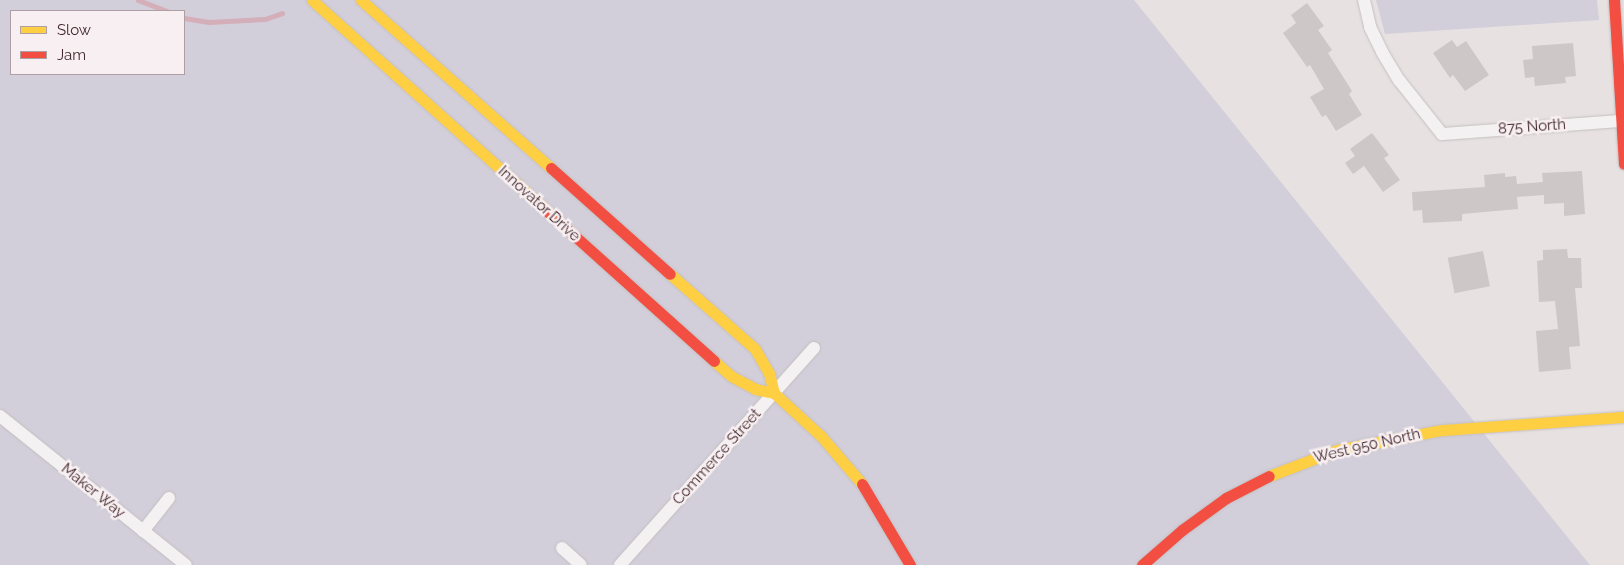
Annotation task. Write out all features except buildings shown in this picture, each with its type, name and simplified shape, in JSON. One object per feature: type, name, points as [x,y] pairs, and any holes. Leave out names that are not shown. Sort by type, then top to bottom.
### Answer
[{"type":"main road","name":"Innovator Drive","points":[[312,0],[730,376],[756,390],[774,393],[821,436],[855,474],[881,512],[910,565]]},
{"type":"main road","points":[[361,0],[754,349],[769,373],[774,393]]},
{"type":"main road","points":[[1614,0],[1624,164]]},
{"type":"main road","name":"West 950 North","points":[[1142,565],[1182,530],[1226,498],[1280,470],[1337,450],[1442,430],[1624,417]]},
{"type":"street","name":"875 North","points":[[1364,0],[1370,27],[1382,52],[1399,80],[1442,134],[1621,121]]},
{"type":"street","name":"Commerce Street","points":[[620,565],[814,348]]},
{"type":"street","name":"Maker Way","points":[[0,416],[186,565]]},
{"type":"street","points":[[143,530],[169,498]]},
{"type":"street","points":[[562,548],[581,565]]},
{"type":"shaded area","points":[[0,0],[1134,0],[1590,565],[0,565]]},
{"type":"shaded area","points":[[1376,0],[1597,0],[1599,20],[1385,34]]},
{"type":"waterway","points":[[138,0],[164,10]]},
{"type":"waterway","points":[[185,18],[209,22],[265,19],[282,13]]},
{"type":"traffic: slow","points":[[312,0],[548,212]]},
{"type":"traffic: slow","points":[[361,0],[551,168]]},
{"type":"traffic: slow","points":[[670,274],[755,349],[769,373],[774,393]]},
{"type":"traffic: slow","points":[[714,361],[731,376],[755,389],[774,393],[821,436],[862,484]]},
{"type":"traffic: slow","points":[[1269,476],[1337,450],[1442,430],[1624,417]]},
{"type":"traffic: jam","points":[[1614,0],[1624,164]]},
{"type":"traffic: jam","points":[[551,168],[670,274]]},
{"type":"traffic: jam","points":[[548,212],[714,361]]},
{"type":"traffic: jam","points":[[1142,565],[1182,530],[1226,498],[1269,476]]},
{"type":"traffic: jam","points":[[862,484],[910,565]]}]
